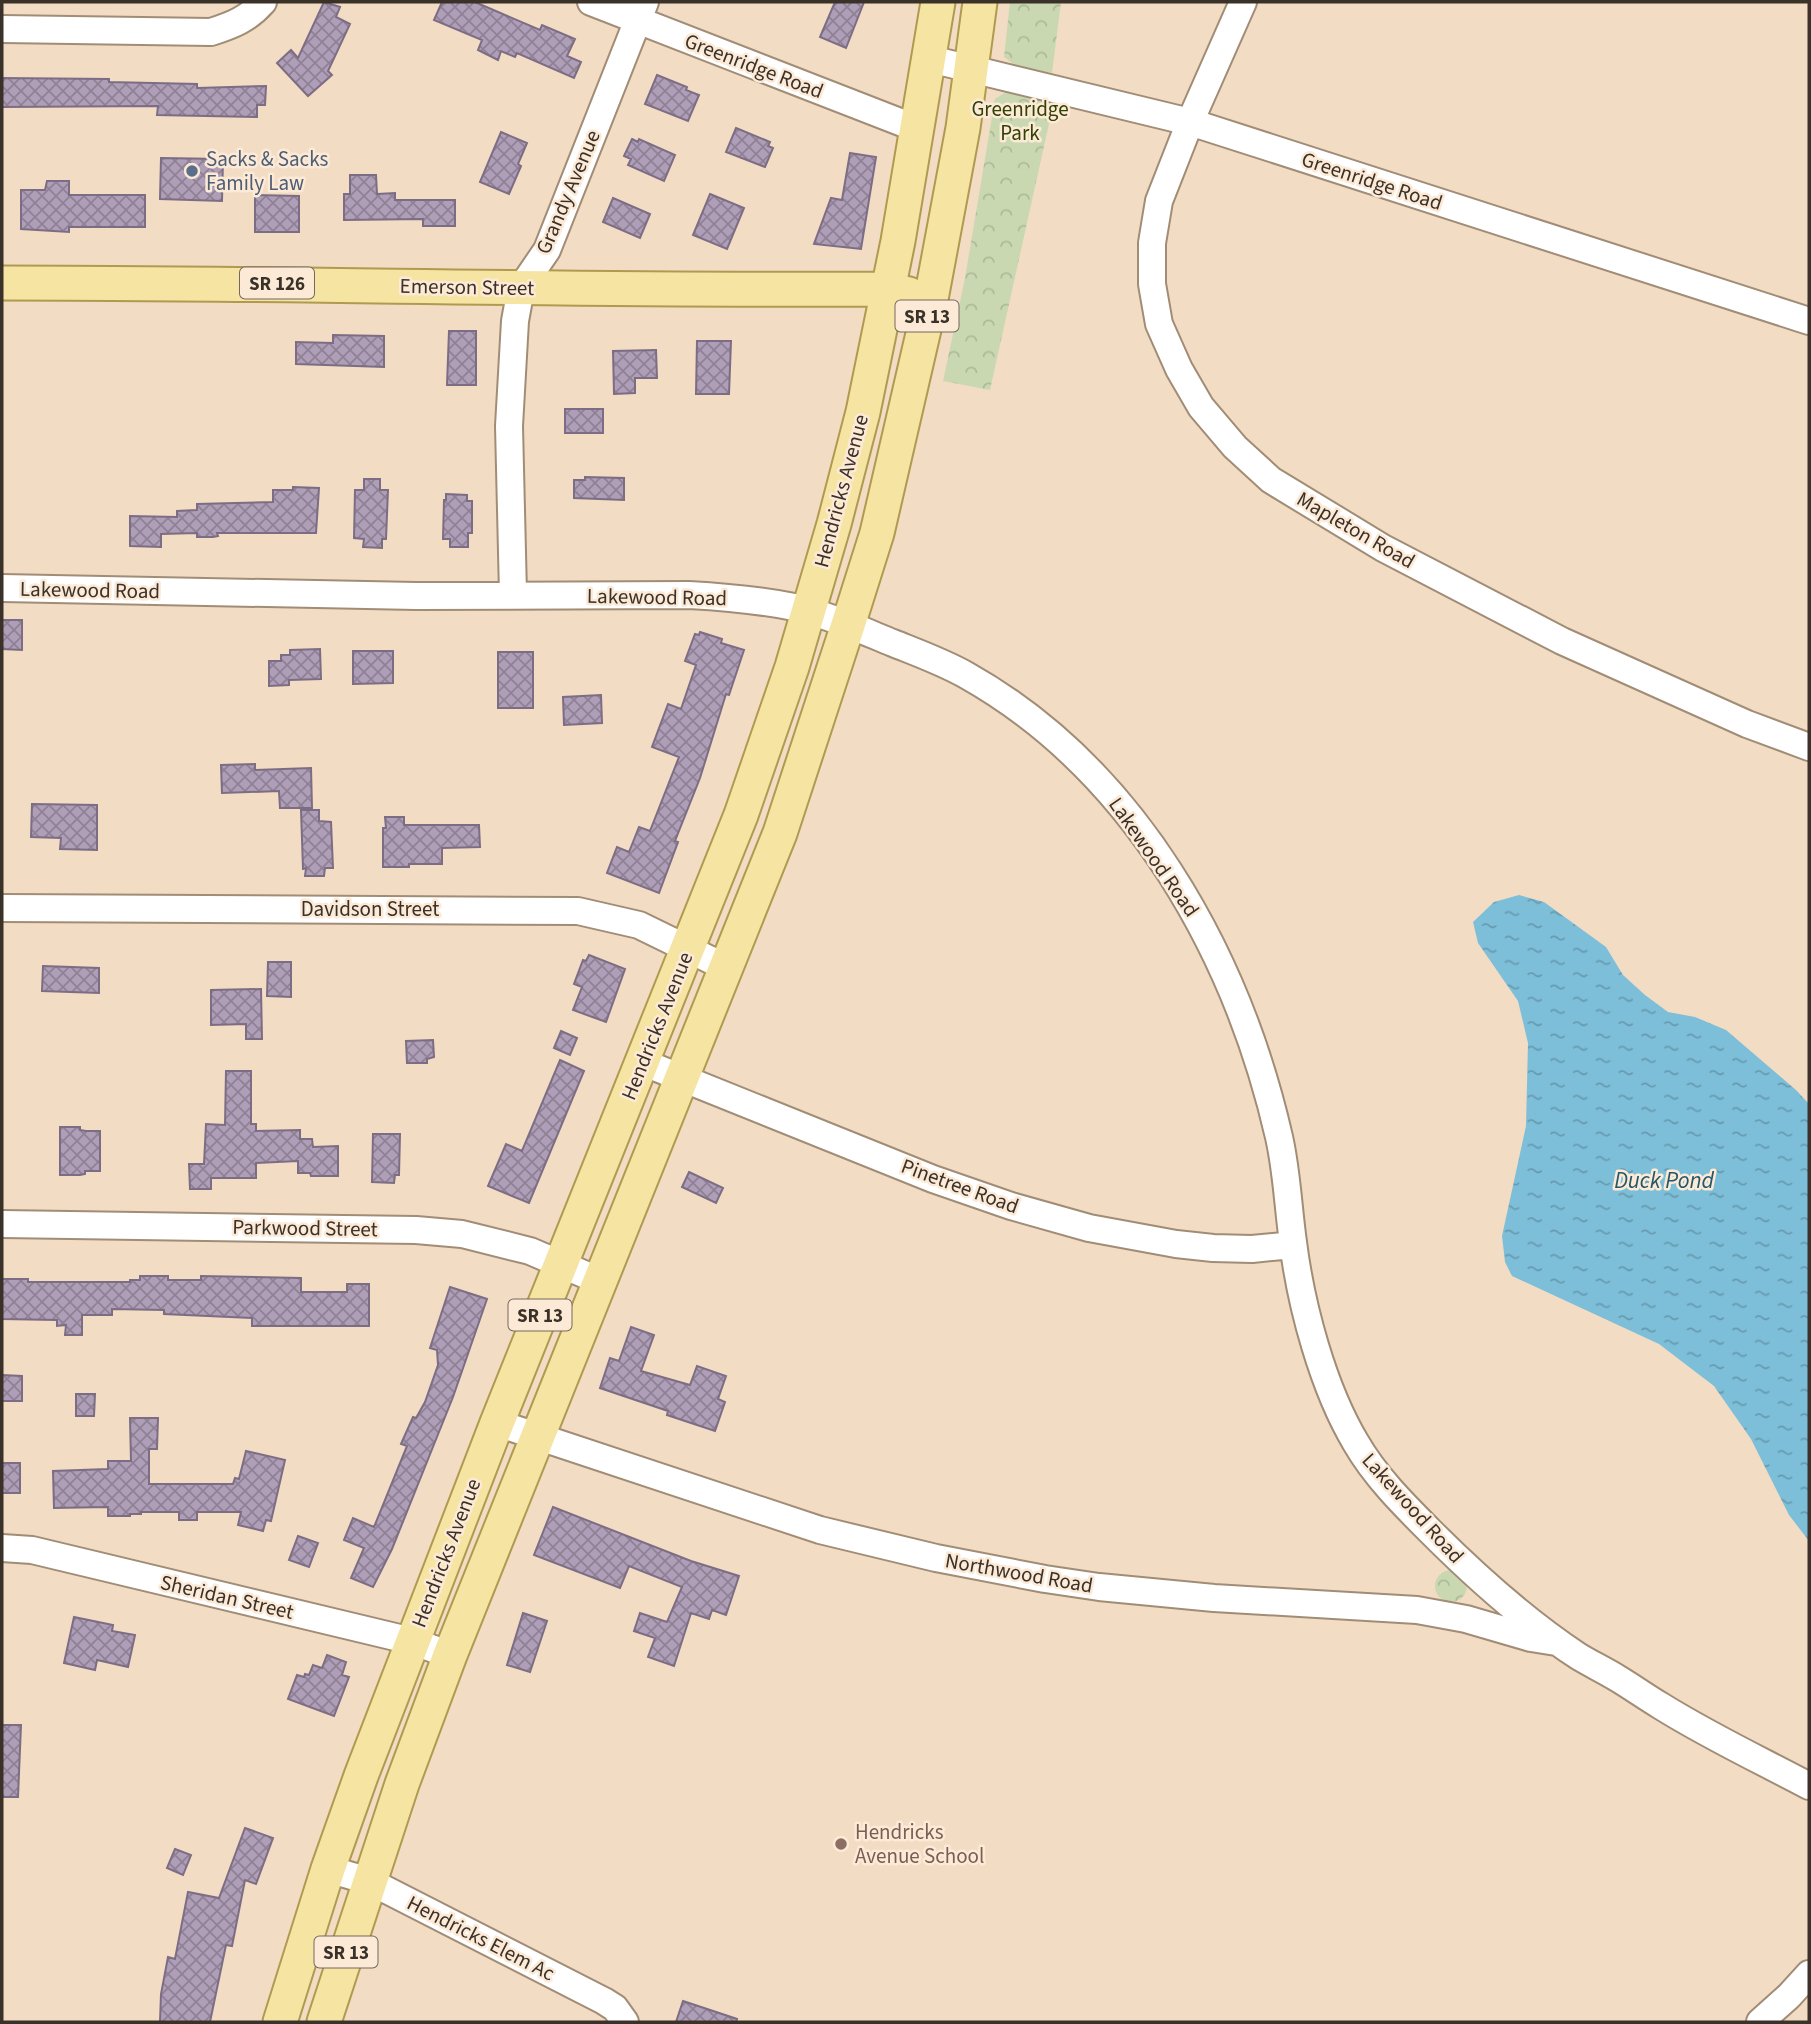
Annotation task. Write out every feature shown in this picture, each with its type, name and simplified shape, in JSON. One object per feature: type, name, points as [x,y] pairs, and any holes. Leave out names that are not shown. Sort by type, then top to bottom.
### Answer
[{"type":"main road","name":"Hendricks Avenue","points":[[280,2022],[328,1869],[412,1641],[741,815],[808,611],[863,412],[918,129],[938,2]]},
{"type":"main road","name":"Hendricks Avenue","points":[[324,2022],[369,1881],[450,1655],[680,1078],[727,968],[779,833],[848,625],[877,533],[933,287],[972,70],[979,2]]},
{"type":"main road","points":[[918,129],[933,153],[937,170],[931,216],[933,287]]},
{"type":"main road","name":"Emerson Street","points":[[2,283],[265,283],[521,288],[933,287]]},
{"type":"street","points":[[2,29],[211,32],[236,24],[252,15],[263,2]]},
{"type":"street","name":"Greenridge Road","points":[[591,2],[641,11],[918,129]]},
{"type":"street","name":"Mapleton Road","points":[[1244,2],[1190,122],[1159,201],[1152,243],[1152,284],[1159,324],[1179,369],[1201,407],[1235,447],[1271,480],[1383,548],[1562,641],[1747,724],[1809,747]]},
{"type":"street","name":"Grandy Avenue","points":[[513,594],[509,426],[515,321],[521,288],[547,250],[641,11]]},
{"type":"street","name":"Greenridge Road","points":[[930,59],[1190,122],[1809,321]]},
{"type":"street","name":"Lakewood Road","points":[[2,589],[416,596],[513,594],[726,597],[808,611],[848,625],[946,665],[999,695],[1036,722],[1102,783],[1148,841],[1215,951],[1249,1033],[1280,1140],[1302,1295],[1327,1381],[1356,1444],[1378,1475],[1464,1565],[1558,1642],[1664,1708],[1809,1786]]},
{"type":"street","name":"Davidson Street","points":[[2,908],[578,911],[639,925],[727,968]]},
{"type":"street","name":"Pinetree Road","points":[[642,1062],[933,1179],[1011,1206],[1089,1228],[1213,1248],[1252,1250],[1293,1245]]},
{"type":"street","name":"Parkwood Street","points":[[2,1224],[416,1230],[462,1234],[530,1251],[600,1281]]},
{"type":"street","name":"Northwood Road","points":[[497,1423],[820,1530],[936,1558],[1099,1587],[1254,1601],[1417,1610],[1558,1642]]},
{"type":"street","name":"Sheridan Street","points":[[2,1548],[32,1550],[412,1641],[450,1655]]},
{"type":"street","name":"Hendricks Elem Ac","points":[[328,1869],[369,1881],[604,2001],[615,2008],[625,2022]]},
{"type":"street","points":[[1778,2017],[1809,1974]]},
{"type":"green space","points":[[1010,2],[1061,2],[1052,73],[1019,68],[1004,57]]},
{"type":"green space","name":"Greenridge Park","points":[[1006,92],[1028,93],[1054,101],[990,390],[943,381],[965,278],[995,99]]},
{"type":"green space","points":[[1451,1570],[1462,1575],[1467,1586],[1462,1597],[1451,1602],[1440,1597],[1435,1586],[1440,1575]]},
{"type":"water","name":"Duck Pond","points":[[1519,895],[1544,902],[1606,947],[1623,975],[1668,1012],[1695,1017],[1726,1030],[1809,1104],[1809,1541],[1789,1515],[1751,1439],[1714,1386],[1659,1344],[1512,1276],[1505,1262],[1502,1236],[1526,1126],[1528,1043],[1518,1001],[1478,943],[1473,922],[1494,902]]},
{"type":"building","points":[[324,2],[340,7],[336,17],[350,24],[328,71],[332,75],[308,96],[277,63],[291,50],[298,58]]},
{"type":"building","points":[[442,2],[475,2],[540,30],[542,25],[575,39],[567,56],[581,62],[574,78],[517,53],[515,57],[501,51],[498,60],[478,50],[482,40],[434,20]]},
{"type":"building","points":[[835,2],[864,2],[846,48],[820,37]]},
{"type":"building","points":[[657,75],[699,95],[688,121],[645,104]]},
{"type":"building","points":[[2,78],[109,79],[109,82],[197,84],[197,88],[266,86],[265,105],[257,105],[257,117],[157,115],[158,106],[2,107]]},
{"type":"building","points":[[736,128],[770,142],[768,146],[773,148],[765,167],[726,152]]},
{"type":"building","points":[[501,132],[527,143],[509,194],[480,182]]},
{"type":"building","points":[[632,139],[638,142],[639,139],[675,155],[664,181],[628,165],[631,159],[624,156]]},
{"type":"building","points":[[850,153],[876,157],[861,249],[814,244],[831,198],[842,200]]},
{"type":"building","name":"Sacks & Sacks Family Law","points":[[161,158],[223,159],[222,201],[160,199]]},
{"type":"building","points":[[350,175],[376,175],[377,194],[395,193],[395,200],[455,200],[455,226],[423,226],[423,219],[344,220],[344,194],[350,194]]},
{"type":"building","points":[[47,181],[69,181],[69,195],[145,195],[145,227],[69,227],[69,232],[21,229],[21,190],[45,190]]},
{"type":"building","points":[[710,194],[744,208],[727,249],[693,235]]},
{"type":"building","points":[[255,195],[299,196],[299,232],[255,232]]},
{"type":"building","points":[[613,198],[650,214],[640,238],[603,222]]},
{"type":"building","points":[[449,331],[476,331],[476,385],[447,385]]},
{"type":"building","points":[[333,335],[384,336],[384,367],[296,364],[296,342],[333,343]]},
{"type":"building","points":[[697,341],[731,341],[729,394],[696,394]]},
{"type":"building","points":[[656,350],[657,378],[635,378],[635,393],[614,394],[613,351]]},
{"type":"building","points":[[565,409],[603,409],[603,433],[565,433]]},
{"type":"building","points":[[585,477],[624,478],[624,500],[574,498],[574,480],[585,480]]},
{"type":"building","points":[[364,479],[380,479],[380,490],[388,490],[386,539],[382,539],[382,548],[363,547],[364,539],[354,538],[355,490],[364,490]]},
{"type":"building","points":[[293,487],[319,488],[316,533],[217,533],[218,536],[213,537],[197,537],[197,533],[161,534],[161,547],[130,546],[130,516],[177,517],[177,511],[197,510],[197,504],[273,502],[273,490],[293,490]]},
{"type":"building","points":[[446,494],[467,495],[467,501],[472,501],[472,533],[468,533],[468,547],[450,547],[450,539],[443,539]]},
{"type":"building","points":[[2,620],[22,620],[22,650],[2,649]]},
{"type":"building","points":[[700,632],[722,639],[721,643],[744,650],[729,695],[726,694],[700,778],[675,841],[678,842],[659,893],[607,873],[617,847],[629,852],[639,827],[650,831],[679,757],[652,747],[668,704],[681,709],[696,665],[685,661],[695,634],[699,635]]},
{"type":"building","points":[[320,649],[321,679],[289,680],[289,685],[269,686],[269,661],[281,661],[281,655],[290,655],[290,650]]},
{"type":"building","points":[[353,651],[393,651],[393,683],[353,684]]},
{"type":"building","points":[[498,652],[533,652],[533,708],[498,708]]},
{"type":"building","points":[[601,695],[602,723],[564,725],[563,697]]},
{"type":"building","points":[[255,764],[255,770],[311,768],[312,808],[280,808],[279,791],[222,793],[221,765]]},
{"type":"building","points":[[32,804],[97,805],[97,850],[60,849],[61,838],[31,837]]},
{"type":"building","points":[[301,810],[319,810],[319,821],[331,822],[333,868],[325,868],[324,876],[305,876]]},
{"type":"building","points":[[385,817],[404,817],[404,825],[479,825],[480,847],[442,848],[442,864],[383,867]]},
{"type":"building","points":[[589,955],[625,969],[606,1022],[573,1010],[582,987],[574,984],[583,960],[586,961]]},
{"type":"building","points":[[268,962],[291,962],[291,997],[267,996]]},
{"type":"building","points":[[43,966],[99,968],[99,993],[42,991]]},
{"type":"building","points":[[261,989],[262,1039],[246,1039],[246,1024],[211,1025],[211,990]]},
{"type":"building","points":[[561,1031],[577,1038],[570,1055],[554,1048]]},
{"type":"building","points":[[433,1040],[434,1057],[427,1059],[427,1063],[407,1063],[406,1041]]},
{"type":"building","points":[[560,1060],[584,1071],[529,1203],[488,1186],[506,1144],[522,1151]]},
{"type":"building","points":[[226,1071],[251,1071],[251,1124],[256,1124],[256,1131],[300,1130],[300,1139],[312,1139],[313,1147],[338,1146],[338,1176],[298,1173],[298,1161],[256,1163],[256,1178],[211,1178],[211,1189],[190,1189],[189,1164],[204,1164],[206,1124],[225,1125]]},
{"type":"building","points":[[60,1127],[100,1131],[100,1171],[60,1175]]},
{"type":"building","points":[[373,1134],[400,1134],[399,1175],[395,1175],[394,1183],[372,1182]]},
{"type":"building","points":[[689,1172],[723,1188],[716,1203],[682,1187]]},
{"type":"building","points":[[140,1276],[168,1276],[168,1280],[201,1280],[201,1276],[301,1278],[301,1292],[347,1292],[347,1284],[369,1284],[369,1326],[252,1326],[252,1318],[164,1314],[164,1310],[112,1309],[112,1315],[82,1315],[82,1335],[65,1335],[66,1325],[57,1326],[57,1320],[2,1319],[2,1279],[28,1279],[28,1282],[130,1282],[140,1280]]},
{"type":"building","points":[[450,1287],[487,1299],[453,1397],[392,1549],[373,1587],[351,1578],[364,1548],[344,1540],[353,1518],[374,1527],[407,1446],[401,1444],[413,1417],[416,1418],[425,1402],[438,1365],[437,1350],[430,1348]]},
{"type":"building","points":[[631,1327],[654,1335],[641,1371],[690,1385],[697,1366],[726,1376],[718,1399],[725,1402],[715,1431],[667,1415],[668,1411],[600,1388],[610,1358],[619,1361]]},
{"type":"building","points":[[2,1375],[22,1376],[22,1401],[2,1401]]},
{"type":"building","points":[[76,1394],[95,1394],[94,1416],[76,1416]]},
{"type":"building","points":[[130,1418],[158,1418],[157,1449],[149,1449],[149,1484],[233,1484],[235,1478],[239,1479],[246,1451],[285,1460],[271,1521],[266,1520],[263,1531],[238,1525],[241,1512],[197,1512],[197,1520],[179,1520],[179,1512],[141,1512],[130,1516],[108,1516],[108,1507],[54,1508],[53,1471],[108,1469],[108,1461],[131,1461]]},
{"type":"building","points":[[2,1463],[20,1463],[20,1493],[2,1493]]},
{"type":"building","points":[[553,1507],[691,1561],[739,1576],[726,1615],[712,1610],[709,1619],[691,1613],[674,1666],[648,1657],[655,1638],[634,1631],[640,1613],[667,1622],[682,1587],[629,1566],[620,1588],[534,1555]]},
{"type":"building","points":[[298,1536],[318,1543],[309,1567],[289,1560]]},
{"type":"building","points":[[523,1613],[547,1621],[530,1672],[507,1665]]},
{"type":"building","points":[[74,1617],[113,1625],[112,1631],[135,1635],[128,1667],[97,1660],[95,1670],[64,1663]]},
{"type":"building","points":[[327,1655],[346,1662],[342,1675],[349,1677],[334,1716],[288,1699],[297,1675],[309,1675],[313,1665],[322,1668]]},
{"type":"building","points":[[2,1725],[21,1725],[18,1797],[2,1797]]},
{"type":"building","points":[[245,1828],[273,1838],[256,1884],[245,1880],[232,1946],[226,1945],[210,2022],[160,2022],[161,1994],[168,1957],[175,1959],[188,1892],[219,1898]]},
{"type":"building","points":[[175,1849],[191,1855],[183,1875],[167,1868]]},
{"type":"building","points":[[683,2001],[737,2019],[736,2022],[676,2022]]},
{"type":"place","name":"Sacks & Sacks Family Law","points":[[192,171]]},
{"type":"place","name":"Hendricks Avenue School","points":[[841,1844]]}]
